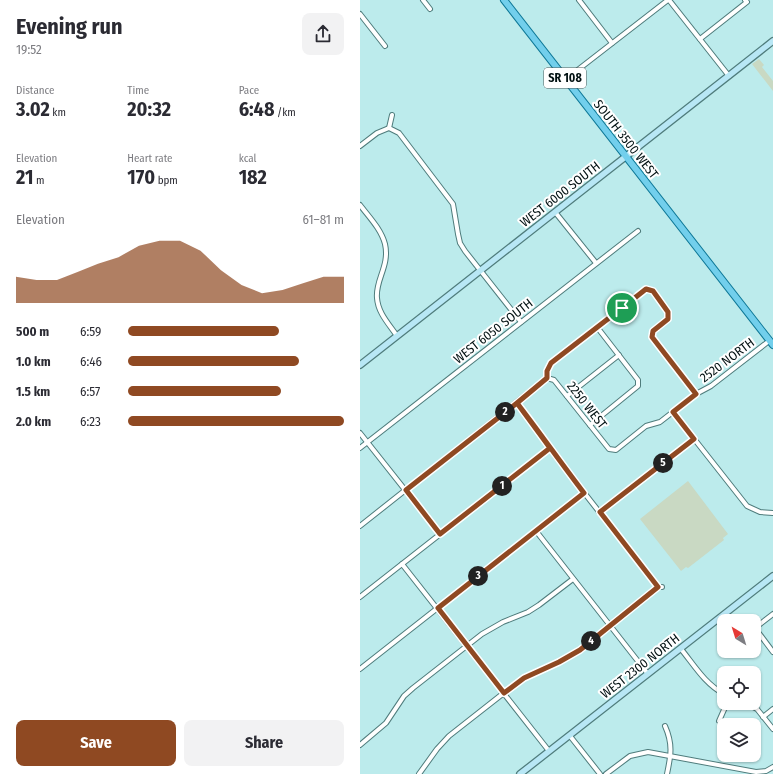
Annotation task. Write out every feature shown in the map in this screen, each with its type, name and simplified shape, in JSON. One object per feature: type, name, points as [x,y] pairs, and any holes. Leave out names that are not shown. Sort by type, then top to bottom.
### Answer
[{"type":"main road","name":"SOUTH 3500 WEST","points":[[504,0],[771,343]]},
{"type":"street","points":[[423,0],[430,9]]},
{"type":"street","points":[[580,0],[612,43]]},
{"type":"street","points":[[566,79],[668,0],[729,76]]},
{"type":"street","points":[[700,39],[746,1]]},
{"type":"street","points":[[360,14],[385,46]]},
{"type":"street","name":"WEST 6000 SOUTH","points":[[360,365],[773,41]]},
{"type":"street","points":[[389,128],[392,115]]},
{"type":"street","points":[[360,146],[377,132],[389,128],[399,133],[453,204],[460,243],[480,271],[521,322]]},
{"type":"street","points":[[360,205],[376,225],[385,244],[385,264],[377,297],[379,308],[397,336]]},
{"type":"street","points":[[555,212],[596,263]]},
{"type":"street","name":"WEST 6050 SOUTH","points":[[360,448],[638,231]]},
{"type":"street","points":[[360,526],[517,403],[547,378],[547,371],[551,363],[646,289],[653,291],[668,312],[668,319],[653,331],[652,337],[696,394]]},
{"type":"street","points":[[590,425],[638,386],[638,380],[597,327]]},
{"type":"street","name":"2520 NORTH","points":[[609,449],[616,450],[646,426],[660,422],[696,394],[711,386],[771,343]]},
{"type":"street","points":[[567,396],[619,355]]},
{"type":"street","name":"2250 WEST","points":[[547,378],[554,380],[609,449]]},
{"type":"street","points":[[419,774],[437,749],[449,736],[504,693],[524,678],[559,662],[580,650],[660,587],[584,493],[517,403]]},
{"type":"street","points":[[673,412],[747,506],[760,512],[773,513]]},
{"type":"street","points":[[360,433],[440,534]]},
{"type":"street","points":[[600,512],[694,439]]},
{"type":"street","points":[[360,597],[550,448]]},
{"type":"street","points":[[360,669],[584,493]]},
{"type":"street","points":[[536,531],[648,674]]},
{"type":"street","points":[[402,564],[549,751]]},
{"type":"street","name":"WEST 2300 NORTH","points":[[520,774],[773,576]]},
{"type":"street","points":[[360,745],[386,723],[404,696],[413,688],[493,627],[528,612],[573,578]]},
{"type":"street","points":[[761,623],[773,614]]},
{"type":"street","points":[[761,636],[773,652]]},
{"type":"street","points":[[680,649],[706,681],[717,690]]},
{"type":"street","points":[[763,717],[773,709]]},
{"type":"street","points":[[758,710],[773,729]]},
{"type":"street","points":[[665,726],[671,745],[671,755],[667,774]]},
{"type":"street","points":[[570,736],[600,774]]},
{"type":"street","points":[[606,774],[622,761],[636,754],[653,752],[745,772],[766,771],[773,767]]},
{"type":"green space","points":[[759,59],[764,65],[762,67],[773,81],[773,91],[752,64]]},
{"type":"green space","points":[[688,481],[728,534],[723,538],[724,540],[688,568],[686,567],[681,571],[640,519]]},
{"type":"route","points":[[622,308],[551,363],[547,371],[547,378],[517,403],[550,448],[440,534],[406,490],[517,403],[584,493],[438,608],[504,693],[524,678],[559,662],[580,650],[658,587],[600,512],[694,439],[673,412],[696,394],[652,337],[653,331],[668,319],[668,312],[653,291],[646,289],[622,308]]}]
